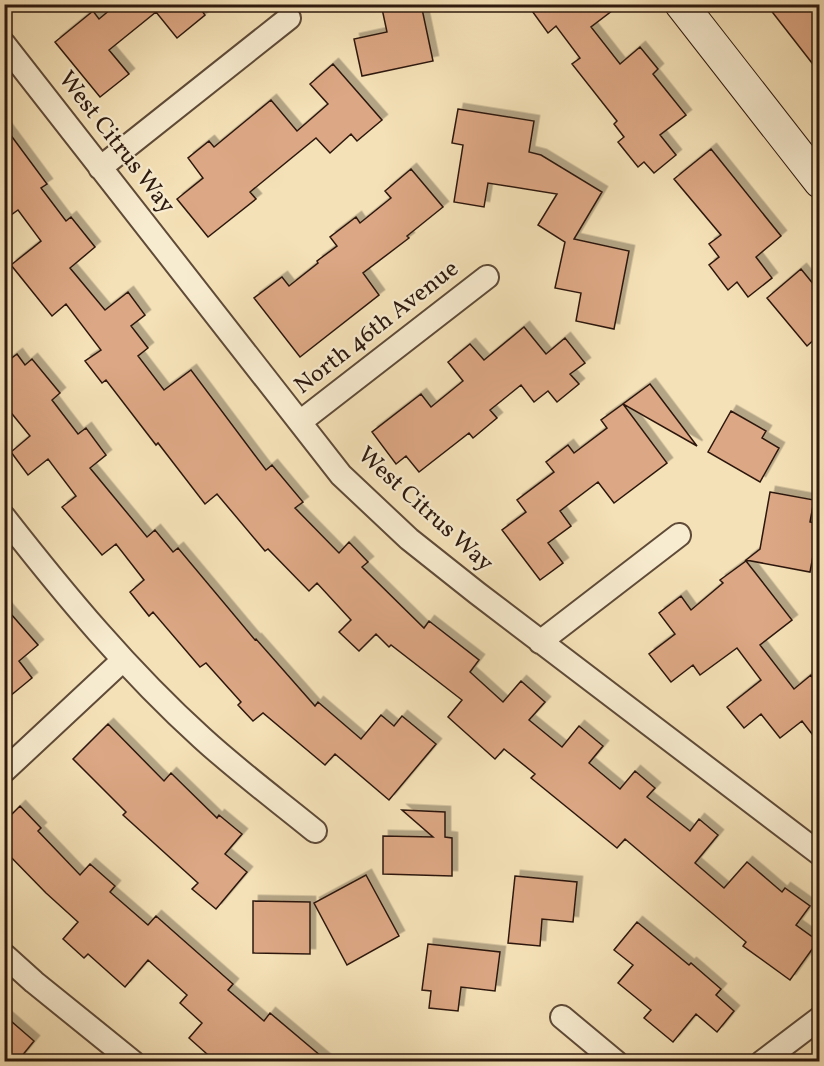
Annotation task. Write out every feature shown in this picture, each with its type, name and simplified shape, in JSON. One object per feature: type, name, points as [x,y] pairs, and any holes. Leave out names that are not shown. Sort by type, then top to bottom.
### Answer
[{"type":"street","points":[[681,4],[819,182]]},
{"type":"street","points":[[100,168],[289,18]]},
{"type":"street","name":"West Citrus Way","points":[[4,44],[341,475],[409,539],[540,642],[819,854]]},
{"type":"street","name":"North 46th Avenue","points":[[300,422],[487,277]]},
{"type":"street","points":[[4,517],[59,586],[123,660],[202,739],[315,831]]},
{"type":"street","points":[[540,642],[679,535]]},
{"type":"street","points":[[4,771],[123,660]]},
{"type":"street","points":[[4,955],[133,1062]]},
{"type":"street","points":[[562,1017],[616,1062]]},
{"type":"street","points":[[762,1062],[819,1018]]},
{"type":"building","points":[[117,4],[197,4],[205,15],[177,38],[156,12],[109,50],[129,74],[100,97],[55,42],[93,11],[99,19]]},
{"type":"building","points":[[381,4],[421,4],[433,61],[362,76],[354,39],[387,32]]},
{"type":"building","points":[[527,4],[621,4],[591,27],[620,64],[640,47],[658,69],[653,74],[686,115],[660,135],[676,155],[654,173],[644,162],[638,167],[618,142],[624,137],[614,124],[617,121],[572,64],[580,58],[556,26],[548,33]]},
{"type":"building","points":[[766,4],[819,4],[819,72]]},
{"type":"building","points":[[333,64],[382,120],[357,141],[351,134],[330,153],[316,138],[250,192],[256,199],[208,237],[177,199],[203,178],[188,158],[209,141],[214,147],[271,100],[297,131],[328,104],[310,84]]},
{"type":"building","points":[[458,109],[534,121],[529,152],[541,155],[602,192],[574,239],[629,251],[614,329],[576,321],[581,293],[555,288],[565,242],[538,225],[557,194],[488,183],[484,207],[454,202],[463,145],[452,143]]},
{"type":"building","points":[[4,126],[47,184],[41,188],[66,221],[71,217],[95,247],[70,268],[105,310],[128,292],[145,315],[131,326],[148,348],[138,356],[164,390],[191,370],[266,470],[272,465],[303,502],[295,508],[339,553],[349,542],[368,562],[362,567],[424,628],[429,621],[479,660],[470,672],[503,702],[521,681],[545,702],[529,720],[562,747],[579,726],[603,746],[589,763],[620,789],[635,771],[655,788],[647,797],[690,831],[699,819],[718,835],[695,863],[724,888],[747,862],[782,892],[785,888],[810,906],[796,925],[818,941],[790,980],[743,946],[746,942],[625,839],[617,848],[531,778],[535,774],[504,749],[495,759],[448,717],[462,700],[391,645],[389,647],[376,634],[359,651],[339,632],[351,620],[317,583],[309,591],[268,549],[265,551],[217,494],[205,504],[106,380],[102,383],[85,361],[101,350],[66,304],[52,316],[11,265],[41,241],[18,210],[4,220]]},
{"type":"building","points":[[711,149],[781,236],[756,257],[772,278],[748,297],[737,282],[728,290],[709,265],[719,257],[709,244],[721,235],[674,179]]},
{"type":"building","points":[[411,169],[443,207],[407,236],[409,238],[363,273],[379,295],[300,357],[254,298],[282,277],[289,286],[318,263],[317,261],[337,246],[330,237],[356,217],[360,223],[391,198],[385,191]]},
{"type":"building","points":[[801,269],[819,291],[819,335],[807,346],[767,298]]},
{"type":"building","points":[[524,327],[546,354],[565,338],[585,363],[570,374],[579,384],[557,402],[548,391],[534,402],[521,385],[490,410],[497,418],[473,438],[469,433],[419,472],[406,456],[396,464],[372,432],[421,394],[431,407],[463,381],[448,362],[470,344],[484,360]]},
{"type":"building","points":[[17,354],[25,365],[32,359],[60,393],[52,400],[78,434],[86,428],[106,455],[90,468],[147,537],[155,530],[173,552],[178,548],[255,640],[315,706],[318,702],[361,739],[381,715],[394,726],[402,716],[436,744],[389,800],[335,754],[325,765],[263,713],[253,721],[238,705],[241,702],[206,663],[200,667],[153,612],[149,616],[130,592],[144,580],[116,544],[102,555],[62,507],[76,496],[48,459],[28,475],[11,452],[30,436],[4,404],[4,364]]},
{"type":"building","points":[[650,384],[697,446],[623,404]]},
{"type":"building","points":[[623,404],[667,463],[614,503],[598,482],[560,511],[571,526],[548,543],[563,563],[540,580],[502,530],[526,512],[517,500],[554,472],[546,462],[568,445],[574,453],[607,428],[601,420]]},
{"type":"building","points":[[731,411],[766,431],[762,438],[779,448],[760,482],[708,452]]},
{"type":"building","points":[[770,492],[814,500],[810,522],[819,524],[810,572],[746,560],[760,549]]},
{"type":"building","points":[[746,561],[792,620],[760,645],[794,689],[811,675],[819,687],[819,743],[802,721],[780,738],[761,714],[744,728],[727,707],[761,680],[737,648],[700,675],[693,665],[671,682],[649,654],[675,634],[659,613],[681,596],[691,610],[723,583],[720,580]]},
{"type":"building","points":[[4,606],[38,645],[19,661],[32,678],[4,701]]},
{"type":"building","points":[[108,724],[164,781],[171,773],[217,818],[219,815],[242,834],[225,854],[247,872],[216,909],[192,889],[198,883],[123,815],[126,812],[73,759]]},
{"type":"building","points":[[20,806],[41,828],[38,831],[80,875],[90,864],[115,886],[110,892],[148,925],[156,916],[233,984],[228,990],[264,1021],[270,1013],[328,1062],[216,1062],[189,1038],[202,1023],[180,1003],[187,995],[148,960],[125,987],[88,954],[84,958],[63,939],[78,922],[4,850],[4,822]]},
{"type":"building","points":[[402,810],[445,812],[445,837],[452,838],[452,876],[383,874],[383,836],[433,837]]},
{"type":"building","points":[[366,875],[399,936],[347,965],[314,903]]},
{"type":"building","points":[[515,876],[577,882],[573,922],[542,919],[540,946],[508,943]]},
{"type":"building","points":[[253,901],[310,902],[310,954],[253,953]]},
{"type":"building","points":[[637,922],[721,989],[716,995],[734,1011],[717,1032],[696,1014],[673,1042],[644,1018],[651,1010],[618,983],[633,965],[614,950]]},
{"type":"building","points":[[428,944],[500,952],[495,991],[461,987],[458,1011],[429,1008],[431,991],[422,990]]},
{"type":"building","points":[[4,1015],[34,1041],[17,1062],[4,1062]]}]
